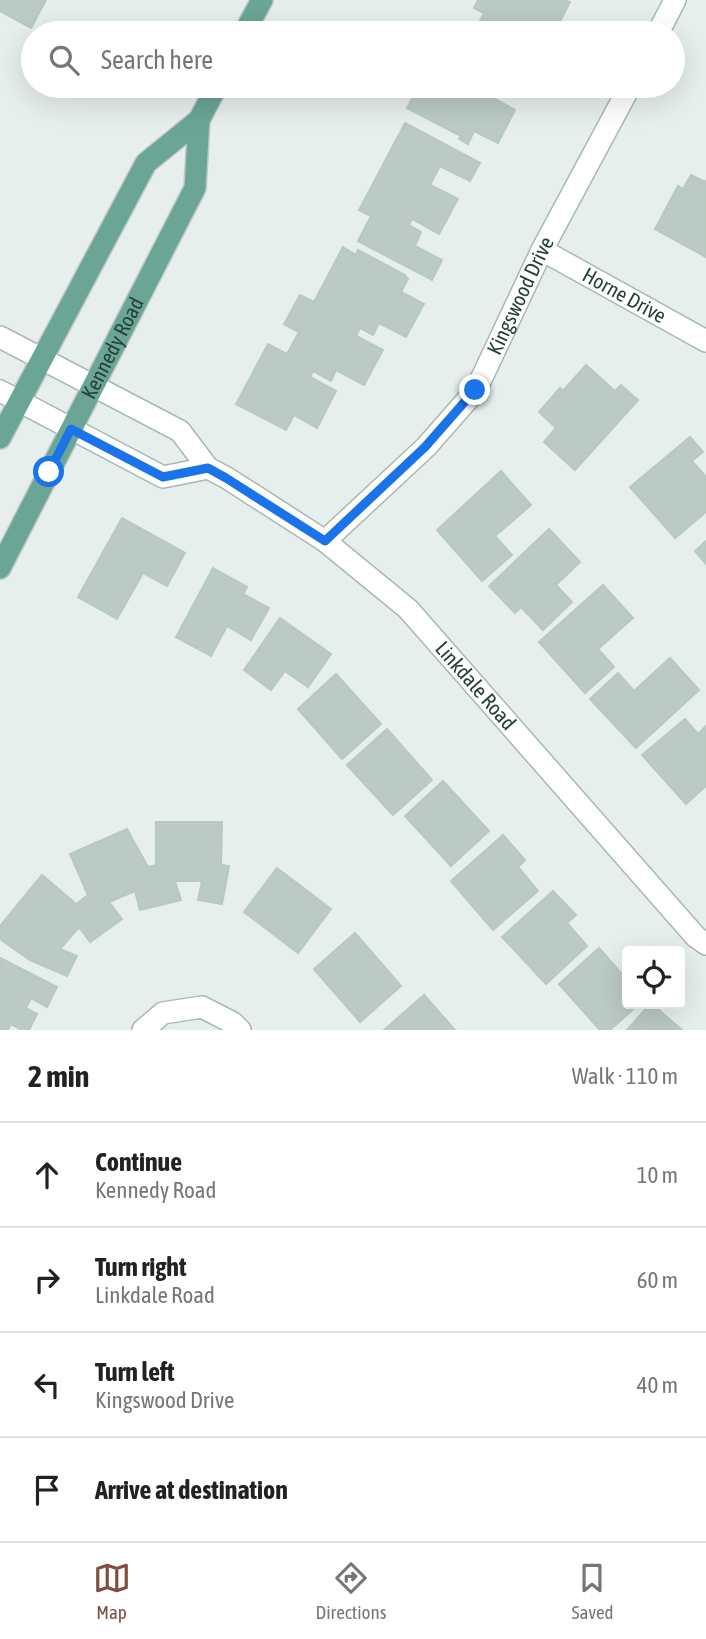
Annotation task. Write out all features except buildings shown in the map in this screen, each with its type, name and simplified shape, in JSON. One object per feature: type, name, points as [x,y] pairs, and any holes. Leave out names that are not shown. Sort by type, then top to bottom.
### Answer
[{"type":"main road","points":[[251,21],[262,0]]},
{"type":"main road","name":"Kennedy Road","points":[[0,438],[9,396],[42,358],[146,163],[199,120],[211,98]]},
{"type":"main road","name":"Kennedy Road","points":[[0,568],[195,188],[199,120]]},
{"type":"street","points":[[665,21],[676,0]]},
{"type":"street","name":"Kingswood Drive","points":[[325,541],[425,447],[475,390],[542,250],[624,98]]},
{"type":"street","name":"Horne Drive","points":[[542,250],[706,341]]},
{"type":"street","name":"Linkdale Road","points":[[0,337],[180,431],[208,468],[325,541],[408,609],[696,937],[706,944]]},
{"type":"street","points":[[9,396],[163,477],[208,468]]},
{"type":"street","points":[[143,1030],[163,1013],[202,1007],[233,1023],[240,1030]]},
{"type":"route","points":[[49,472],[71,429],[163,477],[208,468],[325,541],[425,447],[475,390]]}]
